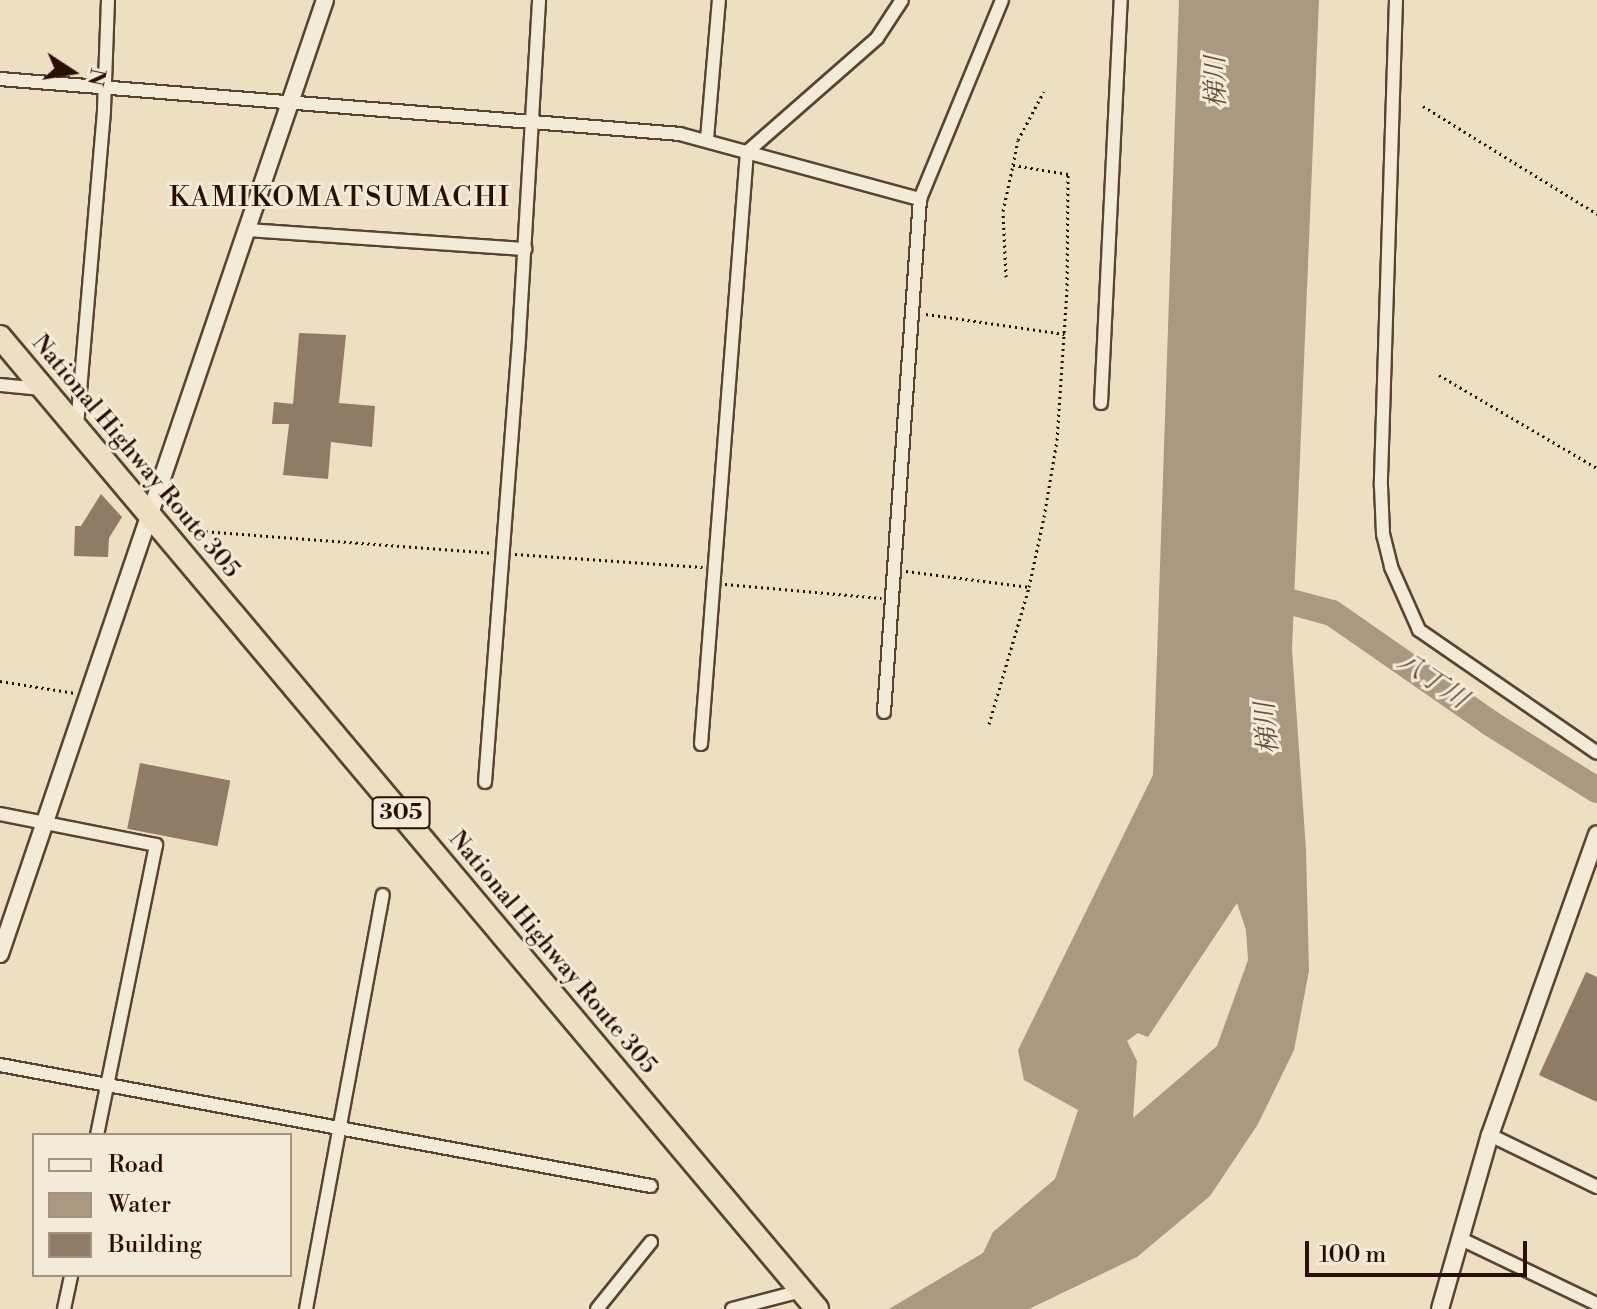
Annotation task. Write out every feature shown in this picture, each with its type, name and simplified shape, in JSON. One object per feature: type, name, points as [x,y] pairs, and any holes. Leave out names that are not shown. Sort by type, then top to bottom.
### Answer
[{"type":"highway","name":"National Highway Route 305","points":[[0,337],[809,1300]]},
{"type":"street","points":[[77,426],[105,86],[108,0]]},
{"type":"street","points":[[0,954],[325,0]]},
{"type":"street","points":[[485,782],[525,249],[539,0]]},
{"type":"street","points":[[707,139],[719,0]]},
{"type":"street","points":[[701,744],[747,152],[877,38],[902,0]]},
{"type":"street","points":[[884,712],[920,199],[1002,0]]},
{"type":"street","points":[[1101,403],[1121,0]]},
{"type":"street","points":[[1396,0],[1381,486],[1383,534],[1391,567],[1419,630],[1597,753]]},
{"type":"street","points":[[0,79],[644,129],[707,139],[920,199]]},
{"type":"street","points":[[246,230],[525,249]]},
{"type":"street","points":[[0,385],[41,389]]},
{"type":"street","points":[[0,814],[156,845],[97,1133]]},
{"type":"street","points":[[1440,1309],[1490,1135],[1597,834]]},
{"type":"street","points":[[306,1309],[383,895]]},
{"type":"street","points":[[0,1065],[651,1186]]},
{"type":"street","points":[[1490,1135],[1597,1187]]},
{"type":"street","points":[[1459,1238],[1597,1304]]},
{"type":"street","points":[[597,1309],[651,1242]]},
{"type":"street","points":[[64,1309],[71,1277]]},
{"type":"street","points":[[732,1309],[809,1300]]},
{"type":"path","points":[[1006,277],[1003,211],[1018,140],[1044,91]]},
{"type":"path","points":[[1423,106],[1597,214]]},
{"type":"path","points":[[989,724],[1029,587],[1057,440],[1065,334],[1068,174],[1013,165]]},
{"type":"path","points":[[911,311],[1065,334]]},
{"type":"path","points":[[1439,375],[1597,468]]},
{"type":"path","points":[[166,533],[184,530],[715,568]]},
{"type":"path","points":[[892,569],[1029,587]]},
{"type":"path","points":[[714,583],[891,599]]},
{"type":"path","points":[[0,681],[89,695]]},
{"type":"water","name":"梯川","points":[[1179,0],[1319,0],[1292,649],[1306,850],[1309,971],[1294,1050],[1258,1124],[1210,1196],[1137,1257],[1029,1309],[889,1309],[983,1253],[993,1232],[1055,1179],[1078,1110],[1024,1080],[1018,1050],[1153,775]],"holes":[[[1237,903],[1246,930],[1248,960],[1217,1046],[1133,1118],[1137,1061],[1127,1041],[1138,1033],[1148,1037]]]},
{"type":"building","points":[[299,333],[346,335],[339,403],[375,406],[372,447],[331,442],[328,479],[283,475],[289,424],[272,424],[274,402],[293,404]]},
{"type":"building","points":[[101,494],[122,517],[109,538],[108,557],[74,556],[75,526],[81,526]]},
{"type":"building","points":[[140,763],[230,781],[218,846],[127,829]]},
{"type":"building","points":[[1586,972],[1597,977],[1597,1102],[1539,1075]]},
{"type":"waterway","name":"八丁川","points":[[1261,594],[1332,613],[1490,723],[1597,790]]},
{"type":"district","name":"KAMIKOMATSUMACHI","points":[[340,198]]}]
